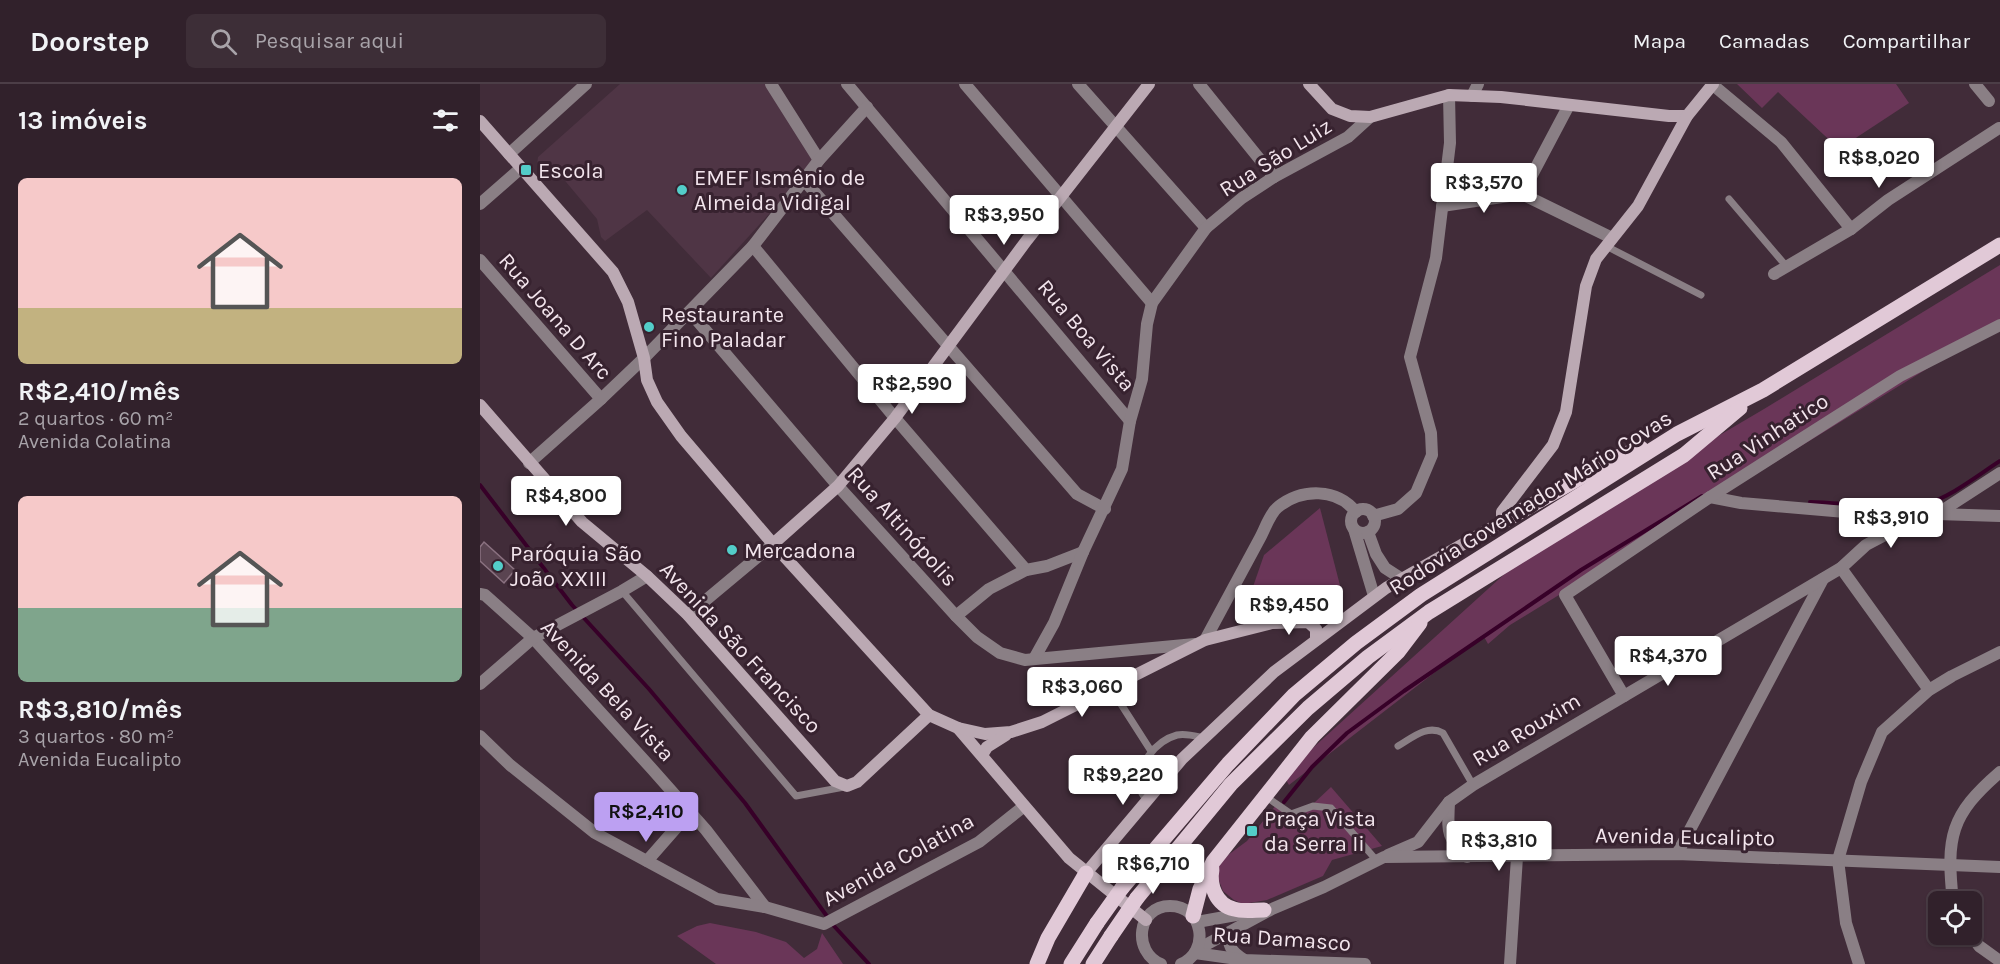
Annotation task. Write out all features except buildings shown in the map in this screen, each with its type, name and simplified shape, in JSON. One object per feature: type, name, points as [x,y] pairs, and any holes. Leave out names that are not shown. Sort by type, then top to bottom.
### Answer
[{"type":"main road","name":"Rodovia Governador Mário Covas","points":[[1071,964],[1122,888],[1228,764],[1294,696],[1356,643],[1421,595],[1677,434],[1762,390],[2000,244]]},
{"type":"main road","name":"Rodovia Governador Mário Covas","points":[[1093,964],[1137,898],[1231,784],[1308,708],[1391,639],[1429,612],[1684,455],[1762,390]]},
{"type":"main road","points":[[1502,522],[1615,458],[1677,434]]},
{"type":"main road","points":[[1195,919],[1200,889],[1213,862],[1312,737],[1398,652],[1429,612]]},
{"type":"main road","points":[[1213,862],[1210,879],[1222,903],[1233,909],[1268,910]]},
{"type":"main road","points":[[1037,964],[1048,938],[1086,873]]},
{"type":"street","points":[[509,154],[586,84]]},
{"type":"street","points":[[771,84],[819,160]]},
{"type":"street","name":"Rua Boa Vista","points":[[847,84],[1131,421]]},
{"type":"street","points":[[965,84],[1152,303]]},
{"type":"street","points":[[1078,84],[1206,228]]},
{"type":"street","points":[[688,615],[838,486],[895,418],[1062,195],[1149,84]]},
{"type":"street","points":[[1199,84],[1274,177]]},
{"type":"street","points":[[1310,84],[1332,110],[1350,116],[1370,117]]},
{"type":"street","points":[[1086,873],[1182,759],[1274,672],[1374,596],[1502,522],[1502,512],[1553,445],[1566,412],[1586,286],[1596,259],[1638,206],[1687,116],[1713,84],[1781,142],[1851,229]]},
{"type":"street","points":[[1975,84],[1989,101]]},
{"type":"street","name":"Rua São Luiz","points":[[1034,659],[1054,623],[1083,552],[1122,469],[1142,379],[1147,324],[1152,303],[1206,228],[1242,198],[1274,177],[1348,137],[1370,117],[1475,90],[1501,97],[1669,116],[1687,116]]},
{"type":"street","points":[[1373,516],[1398,509],[1416,493],[1432,455],[1431,433],[1410,357],[1436,258],[1450,142],[1449,95]]},
{"type":"street","points":[[1522,194],[1569,105]]},
{"type":"street","points":[[529,463],[644,358],[753,246],[819,160],[867,107]]},
{"type":"street","points":[[480,121],[613,272],[628,302],[644,358],[647,380],[657,402],[681,436],[773,543],[928,715],[958,728],[986,734],[1011,732]]},
{"type":"street","points":[[1774,274],[1851,229],[1888,201],[1999,128]]},
{"type":"street","points":[[480,204],[521,168]]},
{"type":"street","points":[[804,180],[1077,494],[1105,509]]},
{"type":"street","points":[[1442,206],[1522,194],[1609,242]]},
{"type":"street","points":[[753,246],[895,418],[1026,570]]},
{"type":"street","name":"Rua Joana D Arc","points":[[480,260],[601,399]]},
{"type":"street","name":"Rua Altinópolis","points":[[690,312],[838,486],[956,616],[977,637],[1000,653],[1025,660],[1200,642]]},
{"type":"street","name":"Rua Vinhatico","points":[[1624,696],[1565,595],[1710,497],[1900,376],[2000,325]]},
{"type":"street","name":"Avenida São Francisco","points":[[480,405],[582,522],[647,576],[688,615],[835,781],[846,786]]},
{"type":"street","points":[[1937,514],[2000,473]]},
{"type":"street","points":[[1200,642],[1277,507],[1302,494],[1322,492],[1337,496],[1349,503],[1356,512]]},
{"type":"street","points":[[1710,497],[1741,503],[1880,515],[1902,526]]},
{"type":"street","points":[[1354,529],[1361,533],[1368,532],[1374,527],[1373,516],[1369,511],[1356,512]]},
{"type":"street","points":[[1356,512],[1352,518],[1354,529],[1374,596]]},
{"type":"street","points":[[1937,514],[2000,516]]},
{"type":"street","name":"Rua Rouxim","points":[[1380,859],[1418,842],[1449,802],[1473,785],[1841,568],[1866,545],[1902,526],[1937,514]]},
{"type":"street","points":[[1368,532],[1376,554],[1385,568],[1402,579]]},
{"type":"street","points":[[956,616],[990,589],[1026,570],[1047,566],[1083,552]]},
{"type":"street","points":[[1841,568],[1929,690]]},
{"type":"street","points":[[480,684],[533,638],[594,607],[647,576]]},
{"type":"street","points":[[1677,854],[1824,578]]},
{"type":"street","name":"Avenida Bela Vista","points":[[480,594],[485,595],[533,638],[690,812],[765,907]]},
{"type":"street","points":[[982,755],[987,747],[1011,732],[1041,722],[1200,642],[1272,623],[1295,621],[1308,622],[1316,629],[1316,640]]},
{"type":"street","points":[[1140,649],[1146,656],[1147,663],[1143,670]]},
{"type":"street","points":[[1859,964],[1846,923],[1838,860],[1861,782],[1882,732],[1929,690],[2000,652]]},
{"type":"street","points":[[846,786],[857,782],[928,715]]},
{"type":"street","points":[[958,728],[1023,807],[1069,858],[1146,920]]},
{"type":"street","name":"Avenida Colatina","points":[[480,736],[510,765],[595,833],[717,899],[765,907],[824,924],[839,914],[979,842],[1023,807]]},
{"type":"street","points":[[1952,891],[1949,865],[1951,842],[1961,813],[1980,789],[2000,772]]},
{"type":"street","points":[[1449,802],[1448,828],[1452,844],[1467,857]]},
{"type":"street","points":[[647,861],[690,812]]},
{"type":"street","name":"Avenida Eucalipto","points":[[1181,964],[1196,952],[1268,910],[1324,887],[1380,859],[1677,854],[2000,867]]},
{"type":"street","points":[[1510,964],[1517,857]]},
{"type":"street","points":[[1161,964],[1152,959],[1143,947],[1141,933],[1146,920],[1156,910],[1170,906],[1184,909],[1195,919],[1200,932],[1196,952],[1209,964]]},
{"type":"street","name":"Avenida Eucalipto","points":[[1195,919],[1268,910]]},
{"type":"street","points":[[1231,932],[1229,946],[1241,962]]},
{"type":"street","points":[[1978,945],[2000,961]]},
{"type":"street","name":"Rua Damasco","points":[[1196,952],[1241,962],[1365,964]]},
{"type":"lane","points":[[1729,199],[1787,267]]},
{"type":"lane","points":[[1609,242],[1701,295]]},
{"type":"lane","points":[[622,591],[796,796],[846,786]]},
{"type":"lane","points":[[1110,687],[1151,751]]},
{"type":"lane","points":[[1398,746],[1425,730],[1436,729],[1443,733],[1473,785]]},
{"type":"lane","points":[[1147,801],[1140,790],[1140,771],[1151,751],[1174,736],[1184,734],[1204,738]]},
{"type":"lane","points":[[1265,796],[1292,814],[1313,806],[1331,808],[1380,859]]},
{"type":"shaded area","name":"EMEF Ismênio de Almeida Vidigal","points":[[620,84],[768,84],[816,162],[711,278],[647,210],[605,241],[601,237],[597,219],[556,170],[542,170],[537,165],[538,157]]},
{"type":"shaded area","points":[[1737,84],[1896,84],[1909,103],[1839,149],[1778,92],[1762,108]]},
{"type":"shaded area","points":[[2000,265],[2000,324],[1510,625],[1488,644],[1483,635],[1289,785],[1283,775],[1542,540],[1764,409]]},
{"type":"shaded area","points":[[1320,508],[1343,597],[1303,604],[1247,604],[1264,555]]},
{"type":"shaded area","name":"Praça Vista da Serra Ii","points":[[1331,787],[1382,846],[1332,860],[1323,876],[1267,900],[1243,904],[1223,891],[1218,878],[1219,866],[1224,858],[1247,841],[1276,805],[1297,819]]},
{"type":"shaded area","points":[[710,923],[756,932],[786,942],[804,958],[817,949],[822,933],[843,964],[716,964],[677,936],[697,926]]},
{"type":"waterway","points":[[1810,502],[1884,506],[1927,503],[1954,491],[2000,461]]},
{"type":"waterway","points":[[480,485],[572,605],[649,689],[745,803],[834,926],[869,964]]},
{"type":"waterway","points":[[1284,802],[1312,767],[1347,733],[1404,691],[1581,570],[1702,496]]},
{"type":"place","name":"Escola","points":[[526,170]]},
{"type":"place","name":"EMEF Ismênio de Almeida Vidigal","points":[[682,190]]},
{"type":"place","name":"Restaurante Fino Paladar","points":[[649,327]]},
{"type":"place","name":"Mercadona","points":[[732,550]]},
{"type":"place","name":"Paróquia São João XXIII","points":[[498,566]]},
{"type":"place","name":"Praça Vista da Serra Ii","points":[[1252,831]]}]
